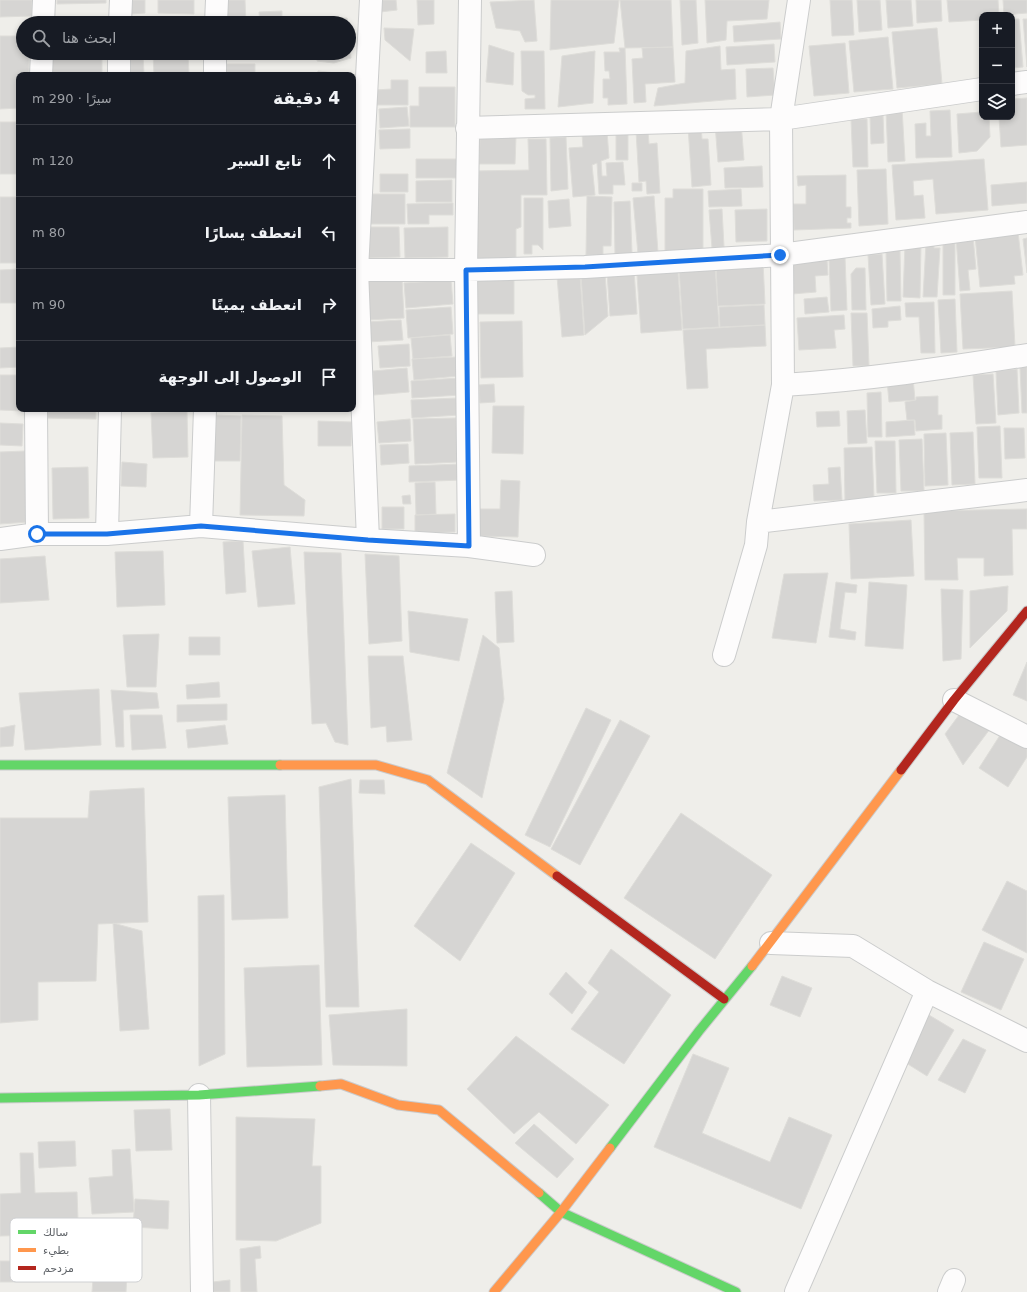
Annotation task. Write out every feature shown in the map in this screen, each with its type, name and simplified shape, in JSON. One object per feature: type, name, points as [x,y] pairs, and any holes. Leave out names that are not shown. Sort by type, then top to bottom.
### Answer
[{"type":"street","points":[[43,16],[44,0]]},
{"type":"street","points":[[120,16],[121,0]]},
{"type":"street","points":[[216,16],[217,0]]},
{"type":"street","points":[[368,540],[357,270],[371,0]]},
{"type":"street","points":[[469,546],[466,270],[470,0]]},
{"type":"street","points":[[724,655],[756,545],[758,522],[783,385],[780,255],[780,118],[799,0]]},
{"type":"street","points":[[41,72],[42,60]]},
{"type":"street","points":[[119,60],[119,72]]},
{"type":"street","points":[[215,60],[215,72]]},
{"type":"street","points":[[1015,84],[1027,82]]},
{"type":"street","points":[[467,128],[780,118],[979,89]]},
{"type":"street","points":[[357,270],[466,270],[585,267],[780,255],[1027,222]]},
{"type":"street","points":[[783,385],[854,380],[951,368],[1027,355]]},
{"type":"street","points":[[36,412],[37,534]]},
{"type":"street","points":[[107,534],[110,412]]},
{"type":"street","points":[[201,526],[204,412]]},
{"type":"street","points":[[758,522],[1027,490]]},
{"type":"street","points":[[0,539],[37,534],[107,534],[201,526],[368,540],[469,546],[534,555]]},
{"type":"street","points":[[494,1292],[560,1212],[724,999],[771,943],[954,700],[1027,611]]},
{"type":"street","points":[[954,700],[1027,737]]},
{"type":"street","points":[[0,765],[376,765],[428,780],[724,999]]},
{"type":"street","points":[[771,943],[852,946],[926,991],[1027,1041]]},
{"type":"street","points":[[796,1292],[926,991]]},
{"type":"street","points":[[0,1098],[199,1095],[341,1084],[398,1105],[439,1110],[560,1212],[736,1292]]},
{"type":"street","points":[[199,1095],[202,1292]]},
{"type":"building","points":[[0,0],[32,0],[32,16],[0,17]]},
{"type":"building","points":[[57,0],[106,0],[106,3],[57,4]]},
{"type":"building","points":[[129,0],[145,0],[145,13],[130,14]]},
{"type":"building","points":[[158,0],[194,0],[194,14],[158,13]]},
{"type":"building","points":[[223,0],[245,0],[246,16],[223,16]]},
{"type":"building","points":[[379,0],[396,0],[397,10],[380,12]]},
{"type":"building","points":[[417,0],[434,0],[434,24],[418,25]]},
{"type":"building","points":[[534,0],[537,41],[525,42],[520,31],[496,28],[490,2]]},
{"type":"building","points":[[551,0],[619,0],[614,43],[550,50]]},
{"type":"building","points":[[620,0],[671,0],[673,47],[625,48]]},
{"type":"building","points":[[680,0],[696,0],[698,43],[682,45]]},
{"type":"building","points":[[705,0],[769,0],[767,19],[727,21],[726,40],[707,43]]},
{"type":"building","points":[[830,0],[852,0],[854,35],[832,36]]},
{"type":"building","points":[[857,0],[880,0],[882,30],[859,32]]},
{"type":"building","points":[[886,0],[911,0],[913,26],[888,28]]},
{"type":"building","points":[[916,0],[941,0],[942,21],[917,23]]},
{"type":"building","points":[[947,0],[998,0],[999,12],[979,12],[979,20],[949,22]]},
{"type":"building","points":[[1003,0],[1027,0],[1027,13],[1015,14],[1015,12],[1004,12]]},
{"type":"building","points":[[282,11],[282,16],[259,16],[259,12]]},
{"type":"building","points":[[1015,19],[1019,19],[1023,67],[1015,68]]},
{"type":"building","points":[[1023,19],[1027,19],[1027,67]]},
{"type":"building","points":[[780,22],[781,39],[734,42],[733,26]]},
{"type":"building","points":[[384,28],[414,29],[410,61],[385,40]]},
{"type":"building","points":[[937,28],[942,84],[897,88],[892,32]]},
{"type":"building","points":[[0,36],[16,36],[16,60],[29,60],[29,72],[16,72],[16,108],[0,109]]},
{"type":"building","points":[[888,37],[893,89],[854,92],[849,41]]},
{"type":"building","points":[[845,43],[849,93],[814,96],[809,46]]},
{"type":"building","points":[[774,44],[775,62],[727,65],[726,47]]},
{"type":"building","points":[[489,45],[514,53],[513,85],[486,82]]},
{"type":"building","points":[[720,46],[721,70],[735,69],[736,99],[654,106],[658,88],[685,83],[686,51]]},
{"type":"building","points":[[673,47],[675,82],[645,84],[646,102],[634,103],[632,59],[643,58],[642,48]]},
{"type":"building","points":[[619,48],[625,48],[627,104],[608,105],[608,98],[603,98],[603,79],[610,79],[609,71],[605,71],[604,52],[620,52]]},
{"type":"building","points":[[446,51],[447,73],[426,73],[426,52]]},
{"type":"building","points":[[521,51],[544,51],[545,109],[525,109],[525,99],[535,98],[535,95],[528,95],[522,91]]},
{"type":"building","points":[[595,51],[593,103],[558,107],[562,56]]},
{"type":"building","points":[[49,60],[102,60],[102,72],[50,72]]},
{"type":"building","points":[[122,60],[143,60],[144,72],[123,72]]},
{"type":"building","points":[[153,60],[188,60],[189,72],[154,72]]},
{"type":"building","points":[[317,60],[344,60],[334,63]]},
{"type":"building","points":[[221,64],[255,64],[255,72],[221,72]]},
{"type":"building","points":[[773,68],[775,95],[747,97],[746,69]]},
{"type":"building","points":[[391,80],[408,80],[408,105],[376,105],[376,90],[391,89]]},
{"type":"building","points":[[419,87],[455,87],[455,127],[410,127],[410,106],[419,106]]},
{"type":"building","points":[[1027,98],[1027,145],[1001,147],[999,120],[1015,120],[1015,99]]},
{"type":"building","points":[[407,107],[409,126],[380,128],[379,109]]},
{"type":"building","points":[[902,108],[905,161],[888,162],[886,109]]},
{"type":"building","points":[[950,110],[952,157],[916,158],[915,124],[926,123],[926,136],[931,136],[930,111]]},
{"type":"building","points":[[979,112],[979,120],[989,120],[990,137],[977,151],[959,153],[957,114]]},
{"type":"building","points":[[883,115],[884,143],[871,144],[870,116]]},
{"type":"building","points":[[851,119],[867,119],[868,167],[853,167]]},
{"type":"building","points":[[0,122],[16,122],[16,174],[0,174]]},
{"type":"building","points":[[741,122],[744,160],[718,162],[715,124]]},
{"type":"building","points":[[701,125],[702,139],[708,139],[711,185],[692,187],[688,126]]},
{"type":"building","points":[[616,128],[628,128],[628,160],[616,160]]},
{"type":"building","points":[[410,129],[410,148],[380,149],[379,130]]},
{"type":"building","points":[[607,131],[609,158],[601,161],[602,176],[607,176],[606,163],[623,162],[625,185],[613,185],[613,194],[599,194],[597,163],[592,165],[595,195],[573,197],[569,148],[583,147],[582,134]]},
{"type":"building","points":[[636,131],[648,131],[649,144],[657,143],[660,193],[647,194],[646,181],[639,182]]},
{"type":"building","points":[[480,136],[516,136],[515,164],[479,164]]},
{"type":"building","points":[[566,137],[568,189],[551,191],[550,138]]},
{"type":"building","points":[[528,139],[546,139],[547,195],[521,195],[521,227],[516,229],[516,262],[475,263],[474,171],[529,170]]},
{"type":"building","points":[[416,159],[461,159],[461,178],[416,178]]},
{"type":"building","points":[[984,159],[988,210],[936,214],[933,179],[913,181],[914,196],[923,195],[925,218],[896,220],[892,165]]},
{"type":"building","points":[[762,166],[763,187],[725,188],[724,168]]},
{"type":"building","points":[[886,169],[888,224],[859,226],[857,170]]},
{"type":"building","points":[[380,174],[408,174],[408,192],[380,192]]},
{"type":"building","points":[[846,175],[846,207],[851,207],[851,218],[847,218],[847,223],[851,223],[851,228],[794,230],[793,204],[806,204],[806,185],[798,186],[797,176]]},
{"type":"building","points":[[452,180],[452,202],[416,202],[416,181]]},
{"type":"building","points":[[1027,182],[1027,203],[992,206],[991,185]]},
{"type":"building","points":[[632,183],[642,183],[642,191],[632,191]]},
{"type":"building","points":[[673,189],[703,189],[703,250],[665,251],[665,198],[673,198]]},
{"type":"building","points":[[741,189],[742,206],[709,207],[708,191]]},
{"type":"building","points":[[367,194],[405,194],[405,224],[367,224]]},
{"type":"building","points":[[587,196],[612,197],[611,246],[603,246],[603,255],[586,255]]},
{"type":"building","points":[[654,196],[658,253],[638,254],[633,198]]},
{"type":"building","points":[[0,197],[16,197],[16,263],[0,263]]},
{"type":"building","points":[[524,198],[543,198],[543,250],[538,245],[532,245],[532,254],[524,254]]},
{"type":"building","points":[[569,199],[571,226],[549,228],[548,201]]},
{"type":"building","points":[[630,201],[632,253],[615,255],[614,202]]},
{"type":"building","points":[[453,203],[453,215],[429,215],[429,224],[408,224],[407,204]]},
{"type":"building","points":[[722,209],[724,247],[712,248],[709,210]]},
{"type":"building","points":[[767,209],[767,241],[736,242],[735,210]]},
{"type":"building","points":[[368,227],[399,227],[400,257],[369,258]]},
{"type":"building","points":[[448,227],[448,257],[405,258],[404,228]]},
{"type":"building","points":[[1018,232],[1023,275],[1014,276],[1015,284],[980,287],[975,236]]},
{"type":"building","points":[[973,236],[976,269],[968,270],[970,290],[960,291],[956,238]]},
{"type":"building","points":[[1027,238],[1027,273],[1023,239]]},
{"type":"building","points":[[926,243],[934,243],[934,248],[940,248],[937,297],[923,297]]},
{"type":"building","points":[[943,243],[955,243],[955,295],[943,295]]},
{"type":"building","points":[[905,244],[921,245],[920,298],[903,297]]},
{"type":"building","points":[[886,250],[900,250],[901,301],[887,301]]},
{"type":"building","points":[[882,254],[885,304],[871,305],[868,255]]},
{"type":"building","points":[[845,257],[847,310],[831,311],[829,258]]},
{"type":"building","points":[[827,260],[828,275],[815,276],[816,292],[792,294],[789,263]]},
{"type":"building","points":[[763,262],[765,304],[718,306],[716,265]]},
{"type":"building","points":[[715,265],[719,327],[683,329],[679,268]]},
{"type":"building","points":[[856,268],[865,268],[866,310],[852,310],[851,274]]},
{"type":"building","points":[[16,269],[16,303],[0,303],[0,270]]},
{"type":"building","points":[[634,271],[637,314],[610,316],[607,273]]},
{"type":"building","points":[[678,272],[682,330],[641,333],[637,275]]},
{"type":"building","points":[[605,273],[608,316],[585,335],[581,275]]},
{"type":"building","points":[[580,275],[584,335],[562,337],[557,276]]},
{"type":"building","points":[[402,278],[404,318],[368,320],[365,281]]},
{"type":"building","points":[[472,279],[514,279],[514,314],[472,314]]},
{"type":"building","points":[[451,280],[453,304],[406,308],[404,283]]},
{"type":"building","points":[[1012,291],[1015,347],[963,349],[960,294]]},
{"type":"building","points":[[827,297],[829,312],[805,314],[804,299]]},
{"type":"building","points":[[955,299],[957,352],[941,353],[938,300]]},
{"type":"building","points":[[934,302],[935,353],[921,353],[919,317],[906,317],[905,303]]},
{"type":"building","points":[[764,305],[765,325],[720,327],[719,307]]},
{"type":"building","points":[[900,306],[901,320],[888,321],[888,327],[873,328],[872,309]]},
{"type":"building","points":[[451,307],[453,334],[408,338],[406,310]]},
{"type":"building","points":[[851,313],[867,313],[869,366],[853,366]]},
{"type":"building","points":[[844,315],[845,329],[834,330],[836,348],[799,350],[797,318]]},
{"type":"building","points":[[401,320],[403,340],[367,342],[366,322]]},
{"type":"building","points":[[522,321],[523,377],[481,378],[480,322]]},
{"type":"building","points":[[765,325],[766,346],[706,349],[708,388],[687,389],[683,330]]},
{"type":"building","points":[[450,335],[452,356],[413,359],[411,338]]},
{"type":"building","points":[[409,344],[410,366],[380,368],[378,346]]},
{"type":"building","points":[[16,347],[16,367],[0,368],[0,348]]},
{"type":"building","points":[[457,357],[459,376],[414,380],[412,359]]},
{"type":"building","points":[[1020,367],[1027,367],[1027,413],[1022,413]]},
{"type":"building","points":[[407,368],[409,392],[374,395],[373,371]]},
{"type":"building","points":[[1017,369],[1019,413],[998,415],[996,371]]},
{"type":"building","points":[[993,374],[996,423],[976,424],[973,375]]},
{"type":"building","points":[[0,375],[16,375],[16,411],[0,410]]},
{"type":"building","points":[[459,378],[460,395],[412,398],[411,381]]},
{"type":"building","points":[[913,378],[915,400],[889,402],[887,380]]},
{"type":"building","points":[[494,384],[495,402],[480,403],[479,385]]},
{"type":"building","points":[[881,392],[882,437],[868,437],[867,393]]},
{"type":"building","points":[[938,396],[938,415],[942,415],[942,429],[916,431],[915,420],[907,420],[905,402],[916,400],[916,397]]},
{"type":"building","points":[[458,398],[459,415],[412,418],[411,400]]},
{"type":"building","points":[[493,406],[524,406],[523,454],[492,453]]},
{"type":"building","points":[[865,410],[867,443],[848,444],[847,411]]},
{"type":"building","points":[[839,411],[840,426],[817,427],[816,412]]},
{"type":"building","points":[[45,412],[96,412],[96,419],[45,418]]},
{"type":"building","points":[[187,412],[188,457],[153,458],[151,413]]},
{"type":"building","points":[[215,415],[241,416],[240,461],[214,461]]},
{"type":"building","points":[[242,415],[282,416],[284,485],[305,500],[304,516],[240,515]]},
{"type":"building","points":[[456,418],[458,462],[415,464],[413,419]]},
{"type":"building","points":[[410,419],[411,441],[379,443],[377,422]]},
{"type":"building","points":[[914,420],[915,435],[886,437],[886,422]]},
{"type":"building","points":[[318,421],[352,422],[351,446],[318,446]]},
{"type":"building","points":[[0,423],[23,424],[22,446],[0,445]]},
{"type":"building","points":[[1000,426],[1002,478],[979,478],[977,427]]},
{"type":"building","points":[[1004,428],[1024,428],[1025,458],[1005,459]]},
{"type":"building","points":[[973,432],[975,484],[952,485],[950,433]]},
{"type":"building","points":[[946,433],[948,485],[925,486],[924,434]]},
{"type":"building","points":[[922,439],[924,491],[901,491],[899,440]]},
{"type":"building","points":[[875,441],[895,441],[896,493],[877,493]]},
{"type":"building","points":[[408,444],[409,463],[381,465],[380,445]]},
{"type":"building","points":[[872,447],[874,499],[845,500],[844,448]]},
{"type":"building","points":[[25,451],[29,522],[0,524],[0,452]]},
{"type":"building","points":[[122,462],[147,464],[146,487],[121,486]]},
{"type":"building","points":[[460,464],[461,480],[409,482],[409,466]]},
{"type":"building","points":[[88,467],[89,518],[53,519],[52,468]]},
{"type":"building","points":[[840,467],[842,500],[814,501],[813,485],[829,484],[828,468]]},
{"type":"building","points":[[501,480],[520,481],[518,537],[477,536],[477,509],[500,509]]},
{"type":"building","points":[[435,482],[436,514],[416,515],[415,483]]},
{"type":"building","points":[[410,495],[411,504],[403,504],[402,496]]},
{"type":"building","points":[[382,507],[404,507],[404,529],[382,529]]},
{"type":"building","points":[[1027,509],[1027,529],[1012,529],[1013,575],[984,576],[984,558],[957,558],[958,580],[925,580],[924,511]]},
{"type":"building","points":[[455,514],[455,532],[415,533],[415,515]]},
{"type":"building","points":[[911,520],[914,576],[851,579],[849,524]]},
{"type":"building","points":[[243,541],[246,592],[226,594],[223,542]]},
{"type":"building","points":[[290,547],[295,604],[258,607],[252,551]]},
{"type":"building","points":[[163,551],[165,605],[117,607],[115,552]]},
{"type":"building","points":[[304,552],[341,553],[348,745],[335,742],[326,723],[312,724]]},
{"type":"building","points":[[365,554],[399,556],[402,641],[369,644]]},
{"type":"building","points":[[45,556],[49,600],[0,603],[0,559]]},
{"type":"building","points":[[828,573],[816,643],[772,638],[784,574]]},
{"type":"building","points":[[836,582],[857,585],[856,593],[845,592],[840,629],[856,632],[855,640],[829,637]]},
{"type":"building","points":[[869,582],[907,585],[903,649],[865,646]]},
{"type":"building","points":[[1008,586],[1007,611],[970,648],[970,591]]},
{"type":"building","points":[[941,589],[963,590],[961,659],[943,661]]},
{"type":"building","points":[[512,591],[514,642],[497,643],[495,592]]},
{"type":"building","points":[[408,611],[468,619],[459,661],[410,652]]},
{"type":"building","points":[[159,634],[156,687],[127,687],[123,635]]},
{"type":"building","points":[[483,635],[499,648],[504,699],[482,798],[447,773]]},
{"type":"building","points":[[189,637],[220,637],[220,655],[189,655]]},
{"type":"building","points":[[368,656],[403,656],[412,740],[387,742],[386,726],[371,728]]},
{"type":"building","points":[[1027,662],[1027,701],[1013,695]]},
{"type":"building","points":[[219,682],[220,697],[187,699],[186,685]]},
{"type":"building","points":[[99,689],[101,745],[25,750],[19,693]]},
{"type":"building","points":[[111,690],[157,693],[159,708],[123,710],[124,747],[116,747]]},
{"type":"building","points":[[227,704],[227,720],[177,722],[177,705]]},
{"type":"building","points":[[586,708],[611,720],[550,847],[525,835]]},
{"type":"building","points":[[962,711],[990,729],[963,765],[945,734]]},
{"type":"building","points":[[130,715],[162,715],[166,748],[132,750]]},
{"type":"building","points":[[620,720],[650,736],[580,865],[551,849]]},
{"type":"building","points":[[15,725],[13,746],[0,747],[0,728]]},
{"type":"building","points":[[225,725],[228,744],[188,748],[186,730]]},
{"type":"building","points":[[1004,729],[1027,743],[1027,757],[1008,787],[979,768]]},
{"type":"building","points":[[351,779],[359,1007],[326,1007],[319,787]]},
{"type":"building","points":[[360,780],[384,780],[385,794],[359,793]]},
{"type":"building","points":[[144,788],[148,922],[98,924],[96,981],[38,982],[38,1020],[0,1023],[0,818],[88,818],[90,791]]},
{"type":"building","points":[[285,795],[288,918],[232,920],[228,797]]},
{"type":"building","points":[[681,813],[772,875],[715,959],[624,898]]},
{"type":"building","points":[[471,843],[515,873],[460,961],[414,926]]},
{"type":"building","points":[[1007,881],[1027,891],[1027,953],[982,930]]},
{"type":"building","points":[[224,895],[225,1054],[199,1066],[198,896]]},
{"type":"building","points":[[113,923],[142,931],[149,1029],[120,1031]]},
{"type":"building","points":[[984,942],[1024,959],[1001,1010],[961,992]]},
{"type":"building","points":[[611,949],[671,995],[624,1064],[571,1029],[599,992],[588,983]]},
{"type":"building","points":[[319,965],[322,1065],[247,1067],[244,968]]},
{"type":"building","points":[[566,972],[587,992],[572,1014],[549,994]]},
{"type":"building","points":[[782,976],[812,988],[800,1017],[770,1005]]},
{"type":"building","points":[[407,1009],[407,1066],[333,1065],[329,1015]]},
{"type":"building","points":[[929,1015],[954,1030],[927,1076],[903,1061]]},
{"type":"building","points":[[516,1036],[609,1105],[576,1144],[539,1112],[514,1134],[467,1089]]},
{"type":"building","points":[[963,1039],[986,1050],[965,1093],[938,1080]]},
{"type":"building","points":[[693,1054],[729,1068],[702,1133],[770,1162],[789,1117],[832,1135],[801,1209],[654,1147]]},
{"type":"building","points":[[170,1109],[172,1150],[136,1151],[134,1110]]},
{"type":"building","points":[[236,1117],[315,1119],[312,1166],[321,1166],[321,1223],[276,1241],[236,1240]]},
{"type":"building","points":[[534,1124],[574,1159],[557,1178],[515,1143]]},
{"type":"building","points":[[75,1141],[76,1166],[39,1168],[38,1142]]},
{"type":"building","points":[[130,1149],[134,1212],[92,1214],[89,1178],[113,1176],[112,1150]]},
{"type":"building","points":[[20,1153],[33,1153],[35,1193],[77,1192],[78,1218],[10,1218],[10,1236],[0,1236],[0,1194],[21,1193]]},
{"type":"building","points":[[135,1199],[169,1201],[168,1229],[142,1228],[142,1218],[134,1218]]},
{"type":"building","points":[[260,1246],[261,1258],[255,1259],[257,1292],[241,1292],[240,1249]]},
{"type":"building","points":[[0,1261],[10,1261],[10,1282],[0,1282]]},
{"type":"building","points":[[230,1280],[230,1292],[204,1292],[204,1283]]},
{"type":"building","points":[[93,1282],[127,1282],[126,1292],[92,1292]]},
{"type":"traffic: fast","points":[[0,765],[280,765]]},
{"type":"traffic: fast","points":[[610,1148],[699,1031],[752,966]]},
{"type":"traffic: fast","points":[[0,1098],[199,1095],[320,1086]]},
{"type":"traffic: fast","points":[[539,1193],[561,1212],[736,1292]]},
{"type":"traffic: slow","points":[[280,765],[376,765],[428,780],[557,876]]},
{"type":"traffic: slow","points":[[752,966],[901,770]]},
{"type":"traffic: slow","points":[[320,1086],[341,1084],[398,1105],[439,1110],[539,1193]]},
{"type":"traffic: slow","points":[[494,1292],[561,1212],[610,1148]]},
{"type":"traffic: jam","points":[[901,770],[954,700],[1027,611]]},
{"type":"traffic: jam","points":[[557,876],[724,999]]},
{"type":"route","points":[[37,534],[107,534],[201,526],[368,540],[469,546],[466,270],[585,267],[780,255]]}]
